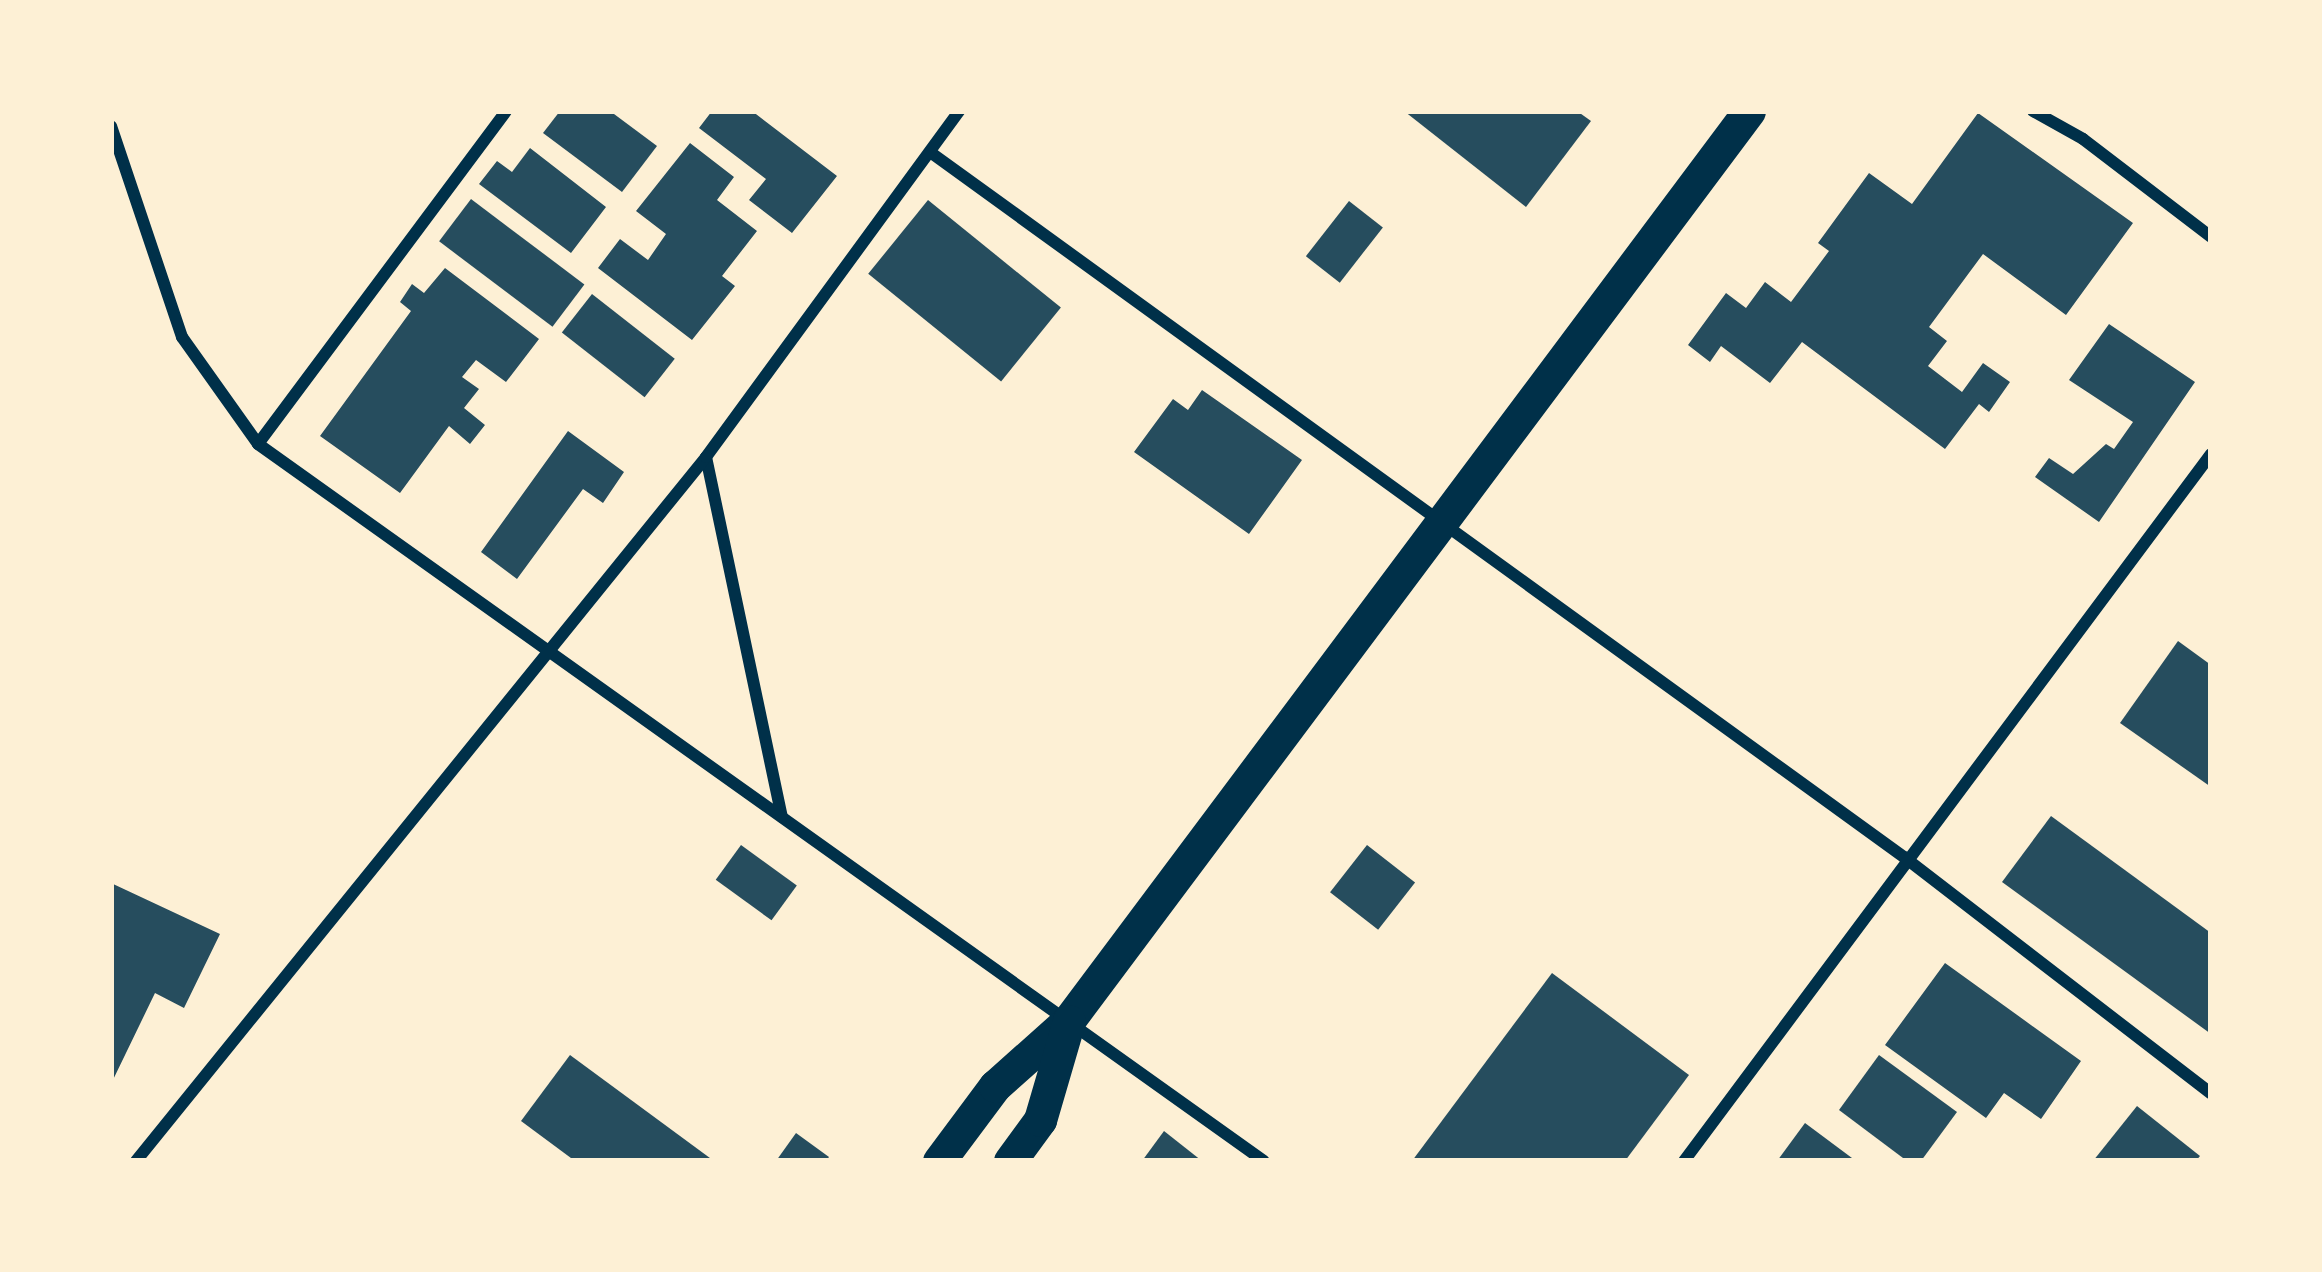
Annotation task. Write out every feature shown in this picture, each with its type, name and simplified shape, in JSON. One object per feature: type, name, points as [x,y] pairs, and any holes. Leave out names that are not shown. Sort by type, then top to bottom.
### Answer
[{"type":"highway","points":[[939,1161],[994,1086],[1069,1020],[1749,111]]},
{"type":"highway","points":[[1010,1161],[1040,1120],[1069,1020]]},
{"type":"street","points":[[258,444],[506,111]]},
{"type":"street","points":[[136,1161],[706,458],[959,111]]},
{"type":"street","points":[[2033,111],[2083,139],[2211,237]]},
{"type":"street","points":[[111,119],[182,337],[258,444],[1264,1161]]},
{"type":"street","points":[[930,152],[1441,528],[1904,857],[2211,1093]]},
{"type":"street","points":[[1684,1161],[1904,857],[2211,454]]},
{"type":"street","points":[[706,458],[782,817]]},
{"type":"building","points":[[560,111],[610,111],[657,146],[622,192],[543,133]]},
{"type":"building","points":[[712,111],[752,111],[837,176],[792,233],[749,200],[766,179],[699,128]]},
{"type":"building","points":[[1404,111],[1577,111],[1591,121],[1526,207]]},
{"type":"building","points":[[1978,113],[2133,223],[2066,315],[1983,254],[1929,327],[1947,341],[1928,366],[1962,392],[1983,363],[2010,382],[1989,412],[1979,404],[1945,449],[1802,342],[1770,383],[1721,346],[1710,362],[1688,345],[1726,293],[1746,308],[1765,282],[1791,302],[1829,251],[1818,243],[1869,173],[1912,204]]},
{"type":"building","points":[[690,143],[734,177],[717,200],[757,231],[722,276],[735,286],[692,340],[598,268],[620,239],[648,260],[666,234],[636,211]]},
{"type":"building","points":[[530,148],[606,207],[571,253],[479,184],[497,161],[512,172]]},
{"type":"building","points":[[471,199],[584,284],[553,327],[439,241]]},
{"type":"building","points":[[928,200],[1061,308],[1001,381],[868,274]]},
{"type":"building","points":[[1349,201],[1383,227],[1340,283],[1306,256]]},
{"type":"building","points":[[445,268],[539,339],[506,382],[476,360],[462,377],[479,389],[464,408],[485,425],[470,444],[449,426],[400,493],[320,436],[411,311],[400,302],[412,284],[424,293]]},
{"type":"building","points":[[592,294],[675,359],[645,397],[562,333]]},
{"type":"building","points":[[2109,324],[2195,382],[2099,522],[2035,477],[2049,458],[2073,474],[2106,444],[2114,449],[2133,422],[2069,380]]},
{"type":"building","points":[[1202,390],[1302,460],[1249,534],[1134,452],[1173,399],[1188,410]]},
{"type":"building","points":[[568,431],[624,472],[603,503],[583,489],[517,579],[481,552]]},
{"type":"building","points":[[2178,641],[2211,665],[2211,787],[2120,723]]},
{"type":"building","points":[[2051,816],[2211,933],[2211,1034],[2002,882]]},
{"type":"building","points":[[741,845],[797,886],[772,920],[716,880]]},
{"type":"building","points":[[1367,845],[1415,883],[1378,930],[1330,892]]},
{"type":"building","points":[[111,883],[220,934],[184,1008],[155,993],[111,1084]]},
{"type":"building","points":[[1945,963],[2081,1061],[2041,1119],[2004,1093],[1986,1118],[1885,1045]]},
{"type":"building","points":[[1552,973],[1689,1075],[1625,1161],[1412,1161]]},
{"type":"building","points":[[570,1055],[714,1161],[575,1161],[521,1121]]},
{"type":"building","points":[[1879,1055],[1957,1112],[1921,1161],[1907,1161],[1839,1110]]},
{"type":"building","points":[[2137,1106],[2200,1156],[2196,1161],[2093,1161]]},
{"type":"building","points":[[1805,1123],[1856,1161],[1777,1161]]},
{"type":"building","points":[[1164,1131],[1202,1161],[1142,1161]]},
{"type":"building","points":[[796,1133],[829,1157],[826,1161],[776,1161]]}]
